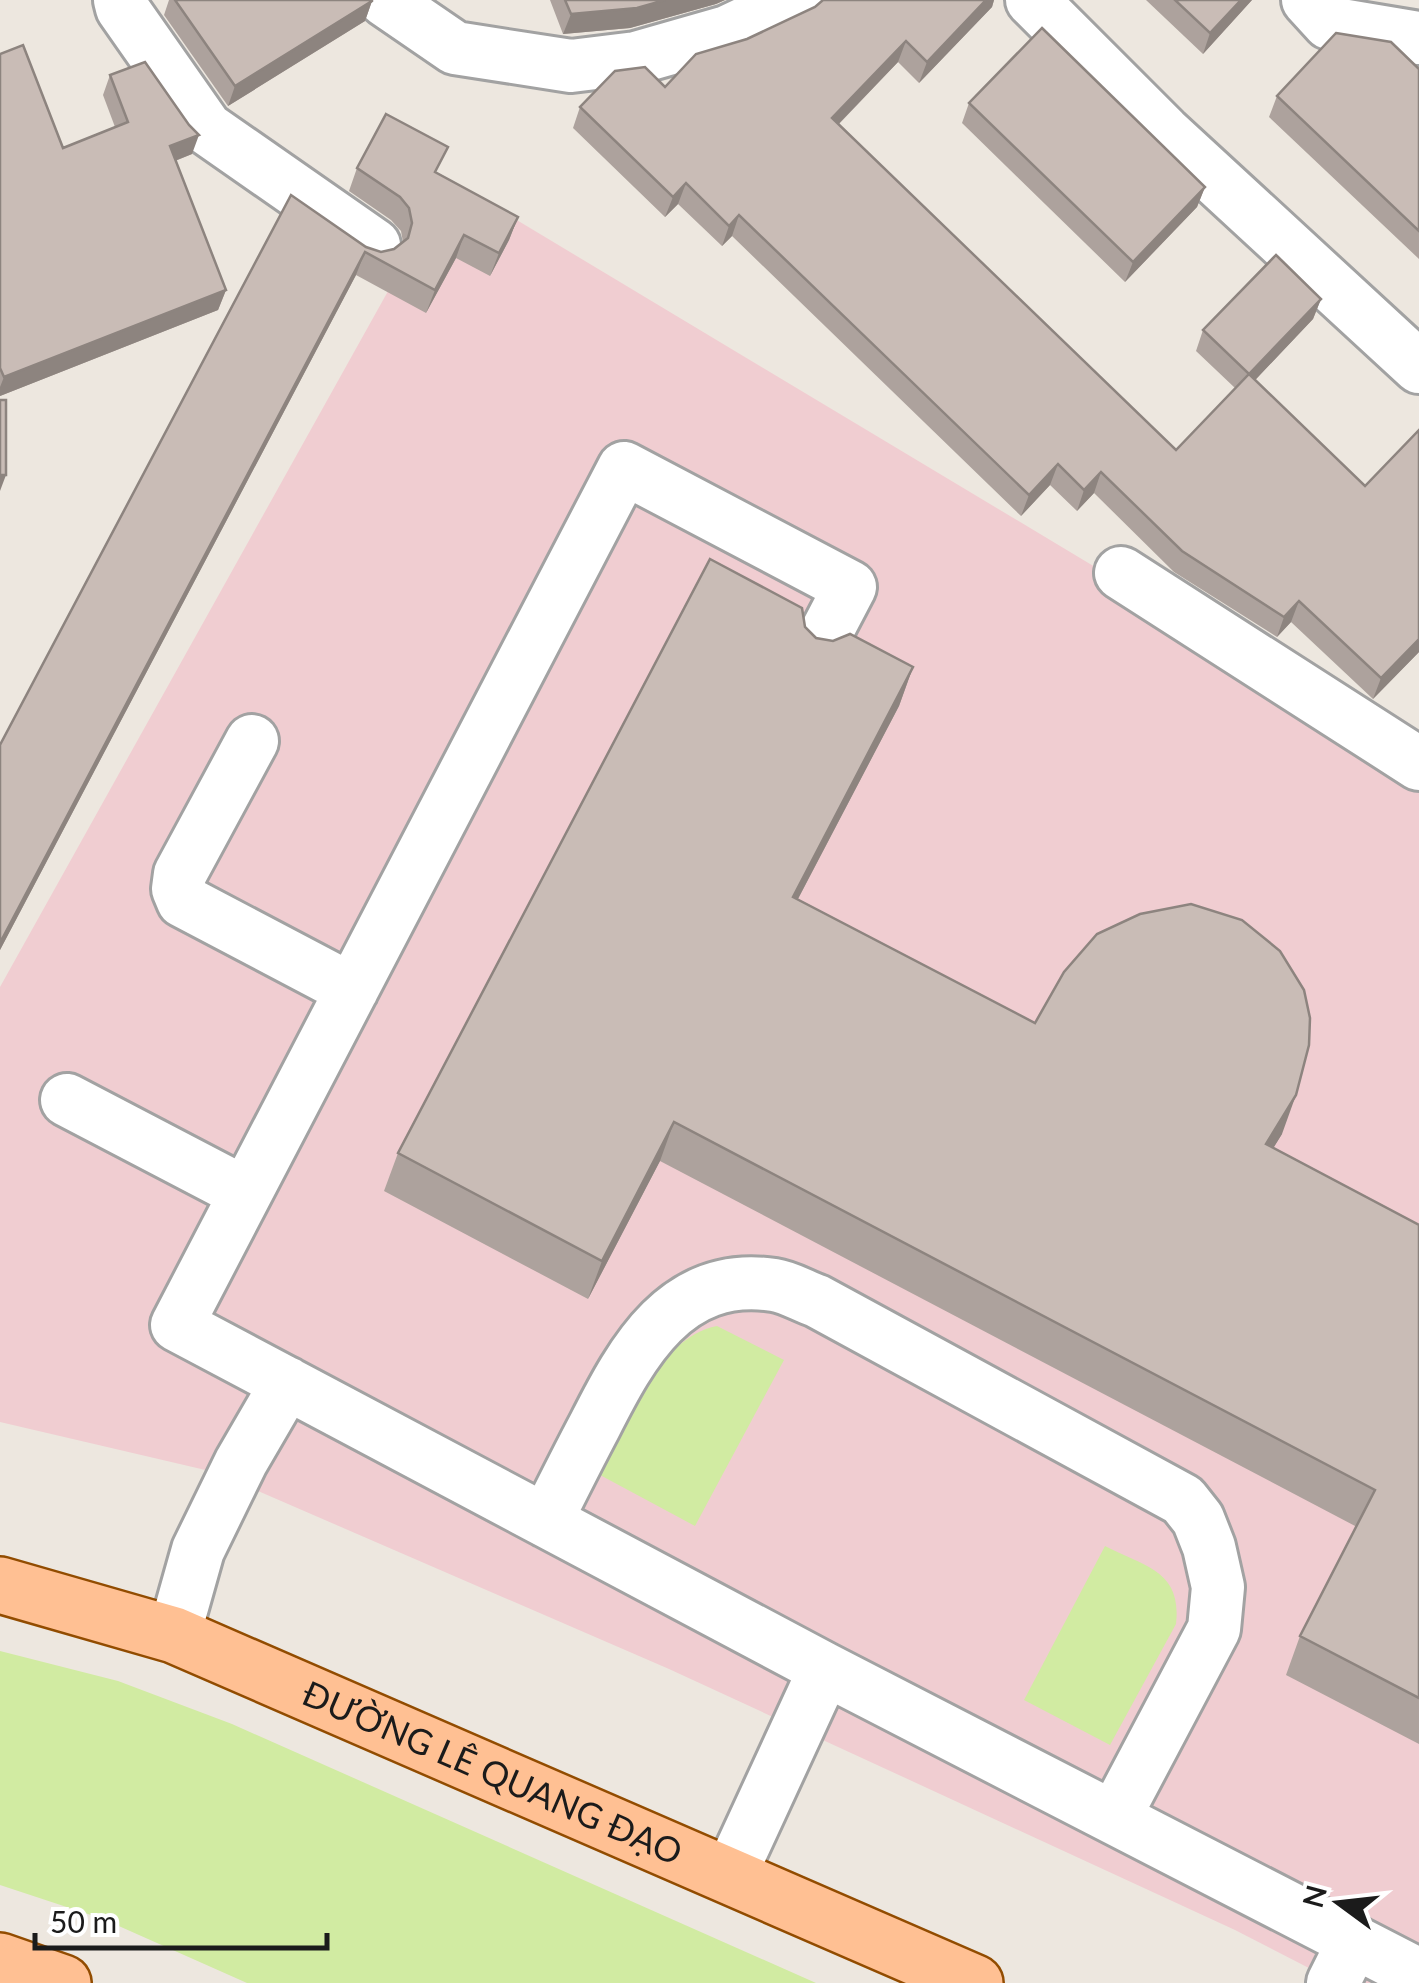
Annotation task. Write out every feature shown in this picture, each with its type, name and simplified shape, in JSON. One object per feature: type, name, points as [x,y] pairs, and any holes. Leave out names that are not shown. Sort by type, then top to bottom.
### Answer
[{"type":"main road","name":"ĐƯỜNG LÊ QUANG ĐẠO","points":[[0,1585],[174,1635],[974,1983]]},
{"type":"main road","points":[[0,1961],[63,1983]]},
{"type":"street","points":[[120,0],[206,128],[374,245]]},
{"type":"street","points":[[385,0],[454,48],[571,66],[636,58],[727,32],[795,0]]},
{"type":"street","points":[[1032,0],[1164,132],[1419,366]]},
{"type":"street","points":[[1308,0],[1329,23],[1419,38]]},
{"type":"street","points":[[1414,0],[1419,7]]},
{"type":"street","points":[[817,650],[850,587],[624,468],[177,1325],[825,1669],[1115,1816],[1343,1962],[1419,1975]]},
{"type":"street","points":[[1121,573],[1419,764]]},
{"type":"street","points":[[252,740],[180,874],[178,888],[183,901],[352,990]]},
{"type":"street","points":[[67,1100],[245,1194]]},
{"type":"street","points":[[546,1522],[626,1363],[654,1328],[695,1296],[739,1283],[777,1285],[817,1302],[1183,1500],[1198,1519],[1218,1587],[1214,1629],[1115,1816]]},
{"type":"street","points":[[174,1635],[198,1550],[241,1462],[287,1383]]},
{"type":"street","points":[[730,1874],[825,1669]]},
{"type":"shaded area","points":[[450,180],[1140,594],[1419,750],[1419,1983],[1338,1983],[1235,1930],[669,1669],[214,1472],[0,1422],[0,987]]},
{"type":"green space","points":[[717,1326],[784,1360],[695,1526],[600,1475],[660,1365],[696,1334]]},
{"type":"green space","points":[[1105,1546],[1158,1573],[1173,1592],[1176,1606],[1176,1624],[1110,1745],[1024,1700]]},
{"type":"green space","points":[[0,1651],[118,1681],[232,1724],[816,1983],[247,1983],[103,1919],[0,1885]]},
{"type":"building","points":[[175,0],[372,0],[372,1],[235,86]]},
{"type":"building","points":[[565,0],[665,0],[637,8],[571,14]]},
{"type":"building","points":[[823,0],[986,0],[927,62],[906,41],[832,118],[1176,450],[1249,374],[1365,486],[1419,430],[1419,639],[1381,678],[1299,601],[1284,617],[1182,551],[1101,472],[1084,490],[1058,464],[1029,495],[739,215],[729,226],[686,183],[673,197],[580,107],[615,71],[645,67],[665,87],[696,54],[747,39]]},
{"type":"building","points":[[1175,0],[1241,0],[1210,33]]},
{"type":"building","points":[[1042,28],[1205,187],[1133,262],[969,103]]},
{"type":"building","points":[[1336,33],[1391,42],[1419,69],[1419,231],[1277,96]]},
{"type":"building","points":[[23,45],[63,148],[128,122],[110,75],[145,62],[199,135],[170,146],[226,290],[4,377],[0,368],[0,54]]},
{"type":"building","points":[[386,114],[448,147],[435,172],[518,217],[499,253],[464,235],[435,290],[365,252],[0,943],[0,745],[291,195],[366,247],[381,252],[394,249],[408,238],[412,223],[409,208],[400,197],[357,168]]},
{"type":"building","points":[[1276,255],[1321,299],[1249,374],[1203,330]]},
{"type":"building","points":[[0,400],[6,400],[6,475],[0,475]]},
{"type":"building","points":[[710,559],[802,608],[805,627],[816,638],[833,641],[850,634],[913,667],[793,897],[1035,1023],[1064,972],[1097,934],[1140,914],[1191,904],[1242,920],[1280,951],[1304,990],[1310,1018],[1309,1045],[1296,1095],[1266,1144],[1419,1225],[1419,1698],[1300,1636],[1375,1490],[674,1122],[602,1261],[398,1153]]}]
